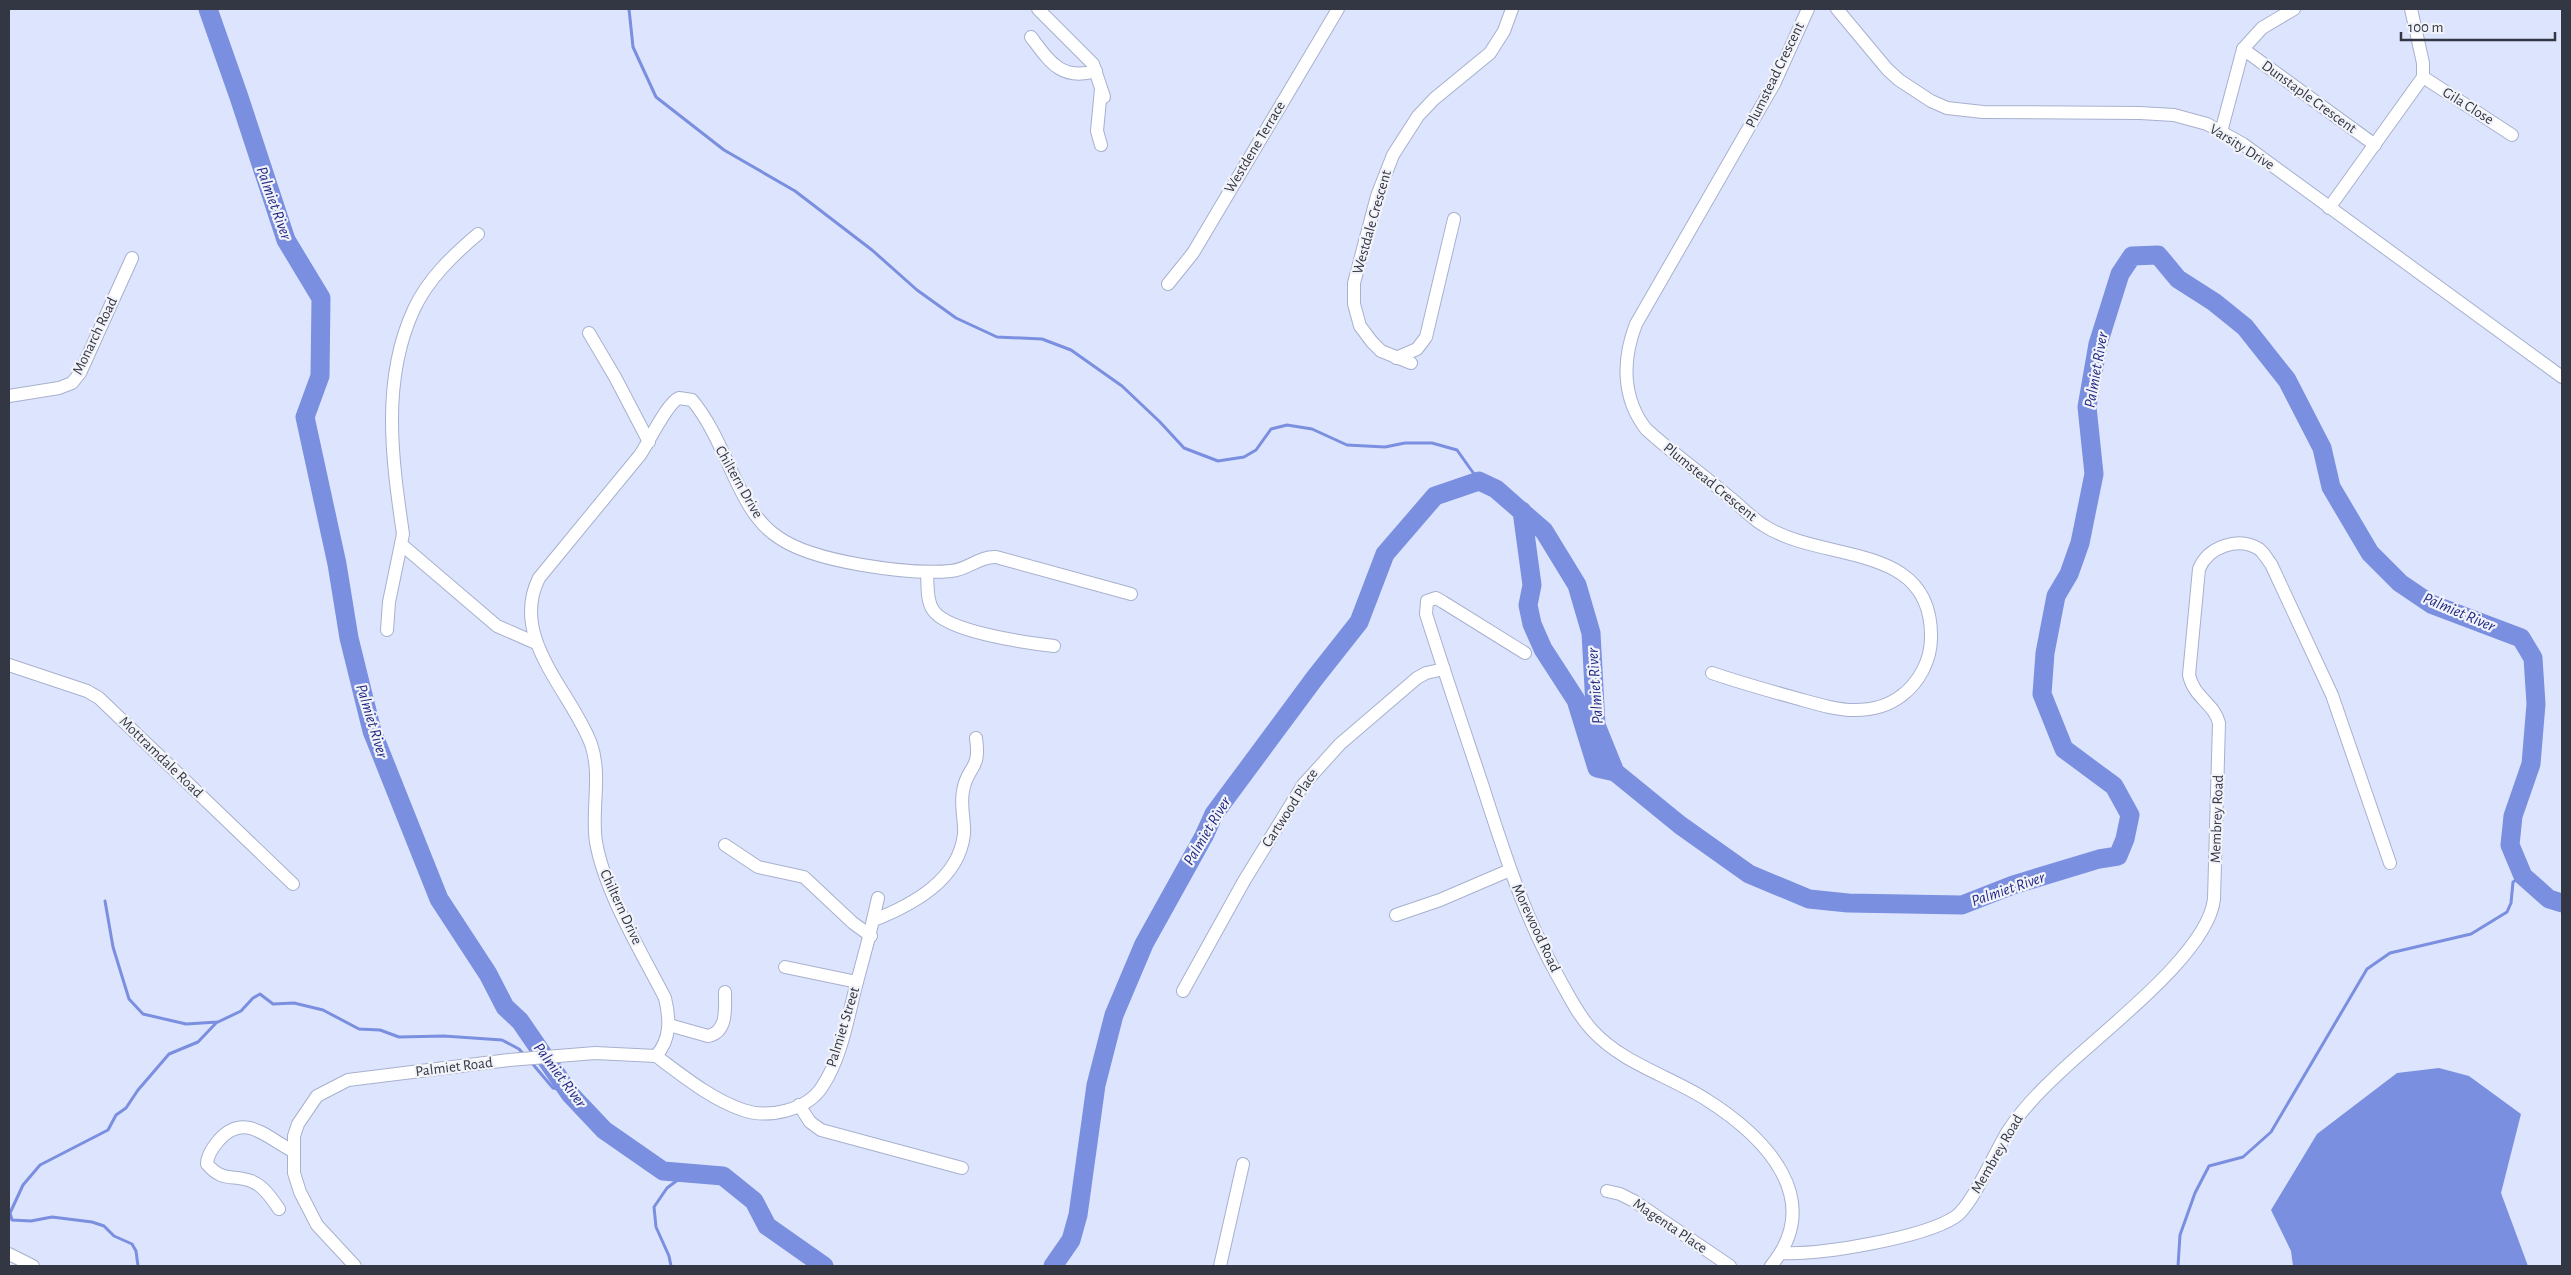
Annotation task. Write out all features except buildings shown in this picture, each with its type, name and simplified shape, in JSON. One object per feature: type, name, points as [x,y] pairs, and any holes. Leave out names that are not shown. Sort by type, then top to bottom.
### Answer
[{"type":"street","points":[[1038,9],[1063,36],[1082,51],[1096,71],[1102,93],[1097,131],[1101,145]]},
{"type":"street","name":"Westdene Terrace","points":[[1168,284],[1193,253],[1338,9]]},
{"type":"street","name":"Westdale Crescent","points":[[1411,363],[1381,351],[1365,334],[1359,323],[1354,304],[1357,269],[1382,179],[1393,155],[1418,116],[1434,99],[1490,53],[1504,31],[1512,9]]},
{"type":"street","name":"Plumstead Crescent","points":[[1712,673],[1823,705],[1843,709],[1865,710],[1890,703],[1907,691],[1923,670],[1931,643],[1931,624],[1928,609],[1914,585],[1902,574],[1869,558],[1808,545],[1762,525],[1646,429],[1637,417],[1626,383],[1627,351],[1636,324],[1774,84],[1808,9]]},
{"type":"street","name":"Varsity Drive","points":[[1836,9],[1893,74],[1918,94],[1947,108],[1983,112],[2174,115],[2196,120],[2221,132],[2243,144],[2562,378]]},
{"type":"street","name":"Dunstaple Crescent","points":[[2221,132],[2243,49],[2262,28],[2294,9]]},
{"type":"street","points":[[2329,208],[2423,77],[2423,63],[2411,9]]},
{"type":"street","points":[[1031,37],[1052,66],[1077,74],[1096,71]]},
{"type":"street","name":"Dunstaple Crescent","points":[[2243,49],[2375,145]]},
{"type":"street","name":"Gila Close","points":[[2423,77],[2512,135]]},
{"type":"street","points":[[1396,358],[1417,349],[1426,337],[1454,219]]},
{"type":"street","points":[[387,630],[388,602],[403,534],[393,464],[391,422],[404,340],[414,308],[424,291],[457,252],[478,234]]},
{"type":"street","name":"Monarch Road","points":[[9,396],[59,388],[72,383],[80,373],[132,258]]},
{"type":"street","points":[[589,333],[615,377],[649,442]]},
{"type":"street","name":"Chiltern Drive","points":[[656,1056],[662,1049],[669,1025],[665,998],[615,900],[600,858],[594,826],[595,770],[592,746],[536,643],[530,612],[534,589],[540,578],[649,442],[668,406],[679,398],[688,398],[697,406],[749,506],[777,537],[796,547],[891,570],[927,572],[962,570],[985,558],[996,557],[1131,594]]},
{"type":"street","points":[[401,544],[498,626],[536,643]]},
{"type":"street","name":"Membrey Road","points":[[1782,1253],[1818,1252],[1858,1246],[1941,1225],[1958,1216],[1972,1198],[1985,1170],[2018,1115],[2056,1076],[2149,991],[2180,959],[2209,921],[2214,899],[2219,723],[2213,709],[2198,696],[2191,686],[2189,675],[2199,569],[2203,560],[2214,550],[2222,546],[2246,545],[2257,548],[2271,564],[2332,695],[2390,863]]},
{"type":"street","points":[[927,572],[930,604],[941,618],[997,638],[1054,646]]},
{"type":"street","name":"Morewood Road","points":[[1525,652],[1443,602],[1431,598],[1427,601],[1426,614],[1521,903],[1545,952],[1590,1029],[1601,1040],[1630,1060],[1707,1099],[1726,1113],[1762,1146],[1780,1167],[1789,1184],[1793,1205],[1793,1220],[1782,1253],[1771,1266]]},
{"type":"street","name":"Mottramdale Road","points":[[9,665],[87,691],[99,698],[293,884]]},
{"type":"street","name":"Cartwood Place","points":[[1183,992],[1264,848],[1317,766],[1354,731],[1417,678],[1426,673],[1444,669]]},
{"type":"street","points":[[874,920],[898,910],[924,894],[945,875],[957,857],[964,832],[962,804],[964,787],[977,763],[976,738]]},
{"type":"street","points":[[725,845],[758,866],[804,877],[852,923],[870,936]]},
{"type":"street","points":[[1396,914],[1440,900],[1510,870]]},
{"type":"street","name":"Palmiet Street","points":[[656,1056],[720,1100],[744,1110],[762,1113],[782,1112],[811,1099],[822,1088],[831,1070],[870,936],[878,898]]},
{"type":"street","points":[[785,967],[857,982]]},
{"type":"street","points":[[669,1025],[708,1036],[715,1035],[720,1030],[723,1022],[725,992]]},
{"type":"street","name":"Palmiet Road","points":[[355,1266],[326,1237],[310,1214],[294,1173],[293,1151],[298,1124],[317,1096],[348,1080],[509,1060],[595,1053],[656,1056]]},
{"type":"street","points":[[799,1106],[810,1122],[821,1130],[962,1168]]},
{"type":"street","points":[[279,1209],[259,1185],[251,1181],[222,1176],[207,1164],[207,1160],[221,1138],[242,1127],[253,1128],[293,1151]]},
{"type":"street","points":[[1220,1266],[1243,1164]]},
{"type":"street","name":"Magenta Place","points":[[1607,1190],[1634,1201],[1730,1266]]},
{"type":"street","points":[[9,1254],[33,1266]]},
{"type":"water","points":[[2439,1068],[2469,1076],[2521,1114],[2501,1193],[2528,1266],[2293,1266],[2291,1251],[2271,1210],[2317,1134],[2397,1073]]},
{"type":"waterway","name":"Palmiet River","points":[[208,9],[286,240],[321,298],[320,376],[305,417],[337,564],[349,638],[372,731],[439,899],[488,974],[505,1007],[520,1021],[570,1094],[604,1130],[663,1171],[723,1176],[754,1201],[767,1226],[824,1266]]},
{"type":"waterway","points":[[629,9],[633,47],[656,97],[724,150],[795,191],[872,250],[917,290],[956,318],[997,337],[1042,339],[1071,350],[1122,386],[1184,448],[1218,461],[1244,457],[1256,450],[1271,429],[1287,425],[1312,429],[1347,445],[1385,447],[1405,443],[1432,443],[1457,450],[1479,481]]},
{"type":"waterway","name":"Palmiet River","points":[[1053,1266],[1071,1240],[1078,1215],[1096,1085],[1114,1015],[1144,944],[1204,836],[1214,814],[1314,679],[1359,622],[1385,554],[1435,496],[1479,481],[1496,489],[1544,531],[1577,585],[1591,633],[1596,725],[1615,772],[1680,825],[1749,874],[1809,899],[1848,903],[1962,905],[2013,885],[2099,859],[2118,856],[2125,839],[2130,815],[2114,786],[2064,749],[2042,694],[2045,653],[2056,596],[2069,574],[2080,543],[2094,474],[2087,407],[2098,344],[2120,274],[2132,256],[2158,255],[2178,279],[2214,302],[2245,327],[2287,380],[2322,448],[2331,487],[2370,553],[2400,583],[2431,604],[2521,638],[2533,658],[2536,704],[2531,764],[2513,816],[2510,845],[2523,876],[2549,899],[2562,903]]},
{"type":"waterway","points":[[1522,511],[1532,585],[1528,605],[1532,624],[1543,649],[1576,700],[1597,768],[1615,772]]},
{"type":"waterway","points":[[2178,1266],[2180,1235],[2195,1193],[2209,1166],[2243,1157],[2271,1132],[2367,969],[2390,953],[2471,934],[2507,912],[2511,903],[2513,882],[2523,876]]},
{"type":"waterway","points":[[105,901],[113,947],[129,999],[143,1014],[186,1024],[218,1022],[241,1011],[253,998],[260,994],[273,1004],[294,1003],[323,1010],[359,1029],[380,1030],[399,1037],[444,1036],[502,1040],[519,1049],[525,1056]]},
{"type":"waterway","points":[[138,1266],[136,1251],[132,1244],[114,1236],[104,1226],[92,1222],[52,1217],[31,1221],[12,1220],[10,1213],[23,1185],[40,1165],[108,1130],[116,1115],[126,1108],[138,1090],[169,1054],[198,1042],[217,1022]]},
{"type":"waterway","points":[[531,1062],[553,1088],[568,1091]]},
{"type":"waterway","points":[[671,1266],[669,1256],[656,1227],[654,1207],[667,1188],[687,1173]]}]
